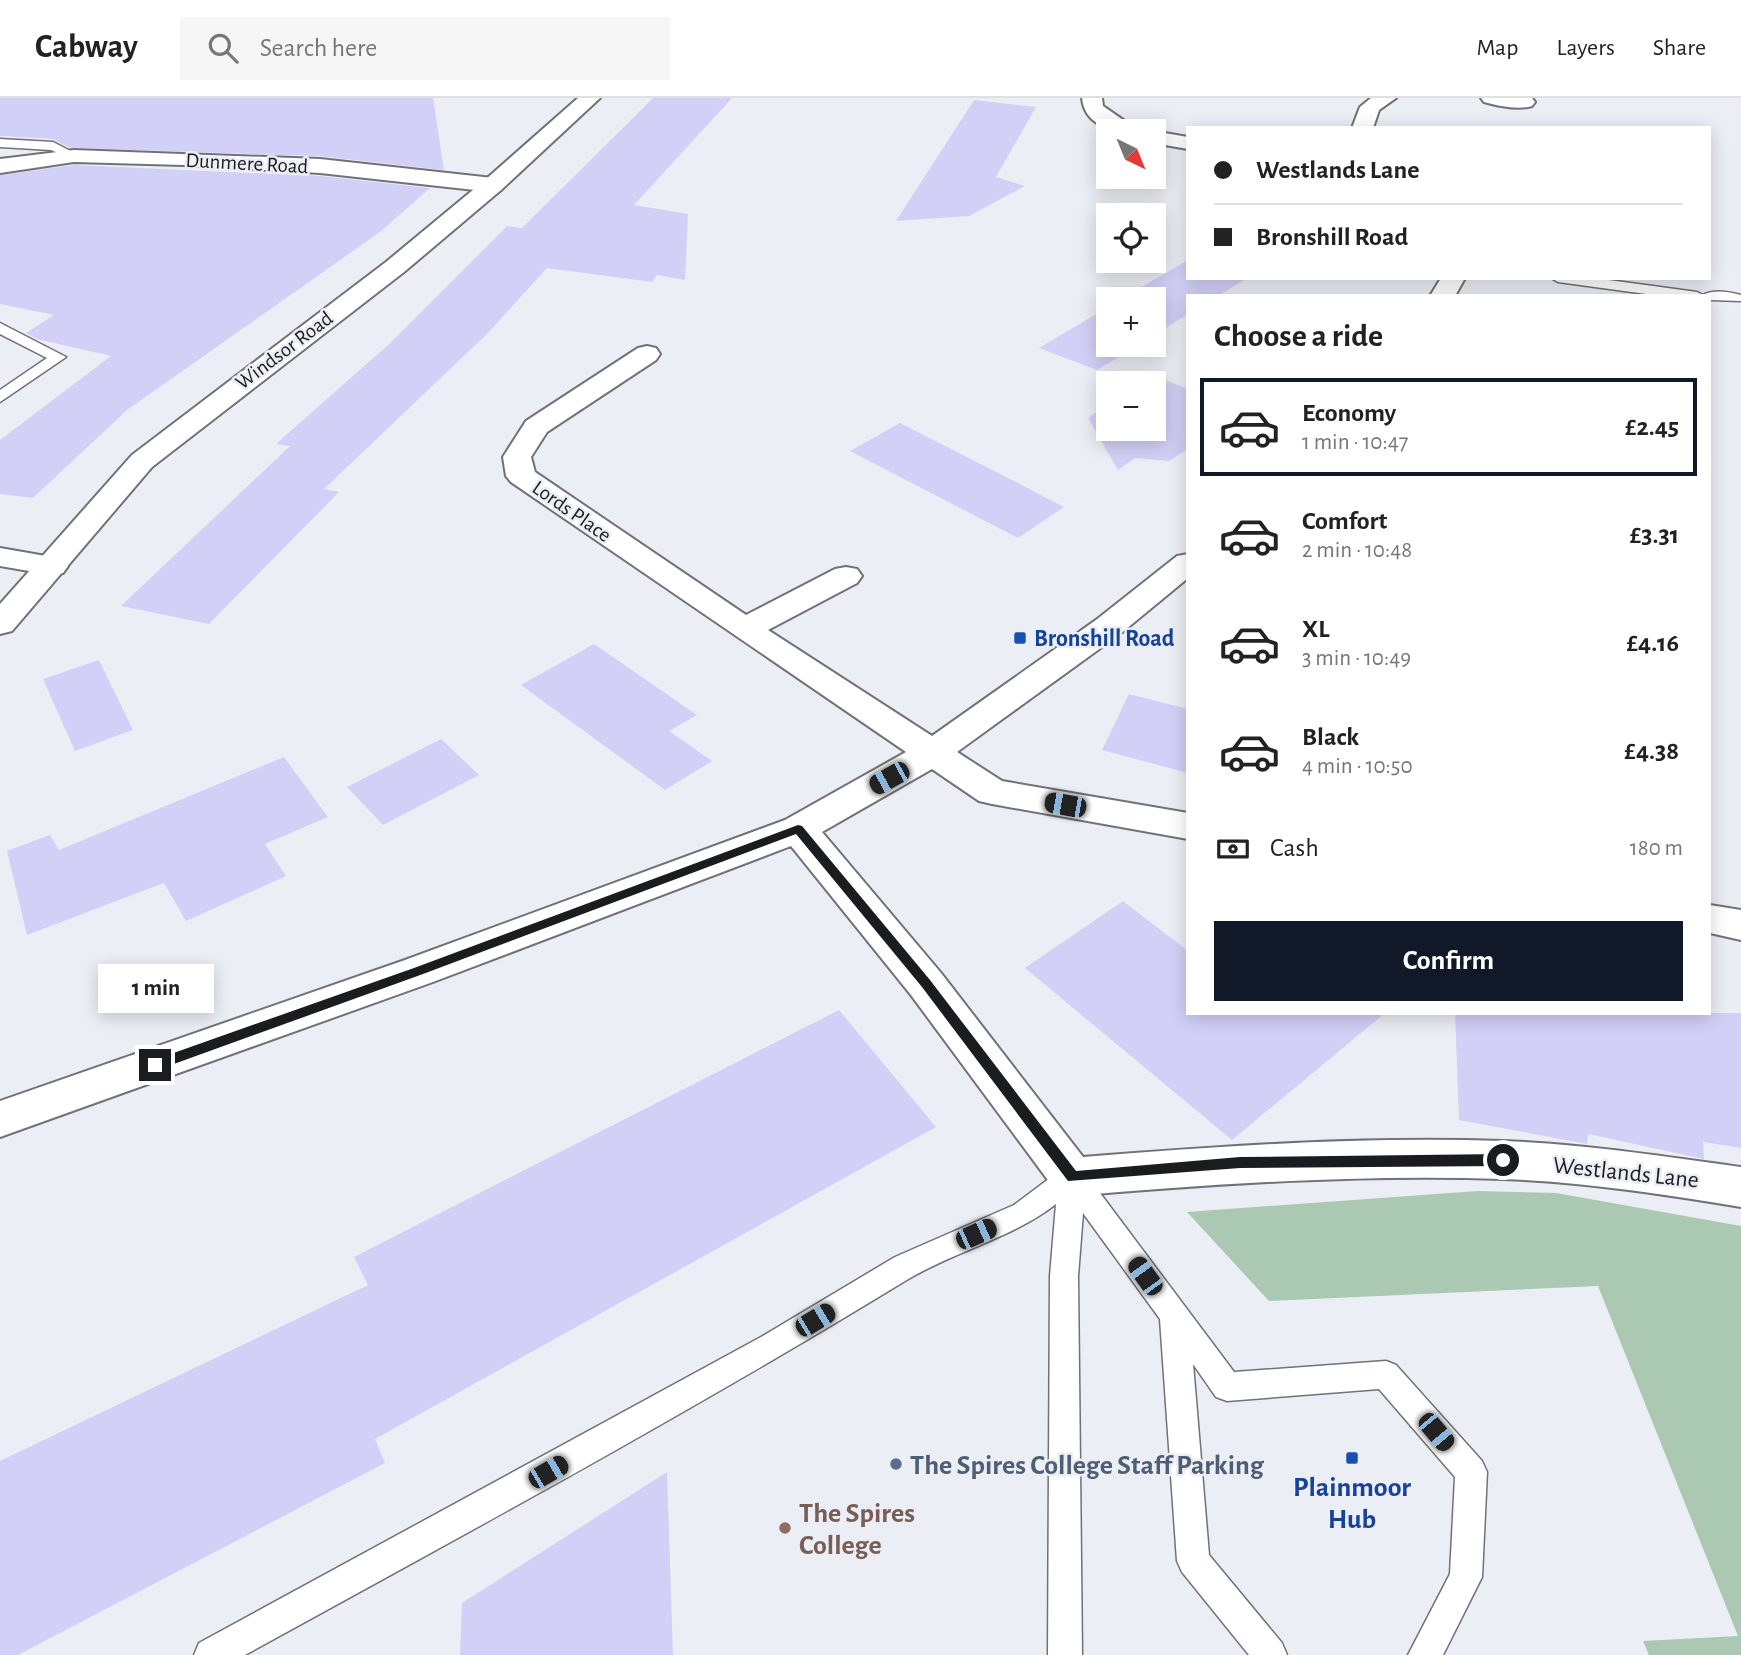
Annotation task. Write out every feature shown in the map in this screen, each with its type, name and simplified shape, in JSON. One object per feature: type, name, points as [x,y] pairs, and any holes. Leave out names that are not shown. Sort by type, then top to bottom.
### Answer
[{"type":"street","name":"Windsor Road","points":[[0,624],[142,461],[395,267],[493,185],[590,98]]},
{"type":"street","points":[[1092,98],[1093,108],[1107,119]]},
{"type":"street","points":[[1363,126],[1370,107],[1385,98]]},
{"type":"street","points":[[1491,98],[1524,106]]},
{"type":"street","points":[[1166,139],[1186,143]]},
{"type":"street","name":"Dunmere Road","points":[[0,166],[74,156],[320,166],[493,185]]},
{"type":"street","name":"Lords Place","points":[[647,355],[536,427],[517,457],[521,476],[744,629],[992,792],[1186,826]]},
{"type":"street","points":[[0,557],[52,566]]},
{"type":"street","points":[[0,1119],[419,971],[798,829],[934,752],[1108,627],[1186,565]]},
{"type":"street","points":[[744,629],[846,576]]},
{"type":"street","points":[[798,829],[926,984],[1073,1177]]},
{"type":"street","points":[[1711,919],[1741,925]]},
{"type":"street","name":"Westlands Lane","points":[[1073,1177],[1240,1163],[1503,1160],[1618,1169],[1741,1186]]},
{"type":"lane","points":[[0,143],[53,146],[74,156]]},
{"type":"lane","points":[[1573,280],[1682,294]]},
{"type":"lane","points":[[1711,296],[1736,298]]},
{"type":"lane","points":[[0,328],[58,356],[0,397]]},
{"type":"lane","points":[[1073,1177],[1227,1387],[1386,1375],[1471,1472],[1466,1577],[1425,1655]]},
{"type":"lane","points":[[211,1655],[548,1472],[771,1347],[905,1266],[1024,1213],[1073,1177]]},
{"type":"lane","points":[[1065,1655],[1064,1276],[1073,1177]]},
{"type":"lane","points":[[1174,1315],[1193,1561],[1270,1655]]},
{"type":"green space","points":[[1478,1191],[1556,1193],[1741,1226],[1741,1655],[1649,1655],[1643,1641],[1738,1636],[1598,1286],[1269,1301],[1187,1212]]},
{"type":"building","points":[[0,98],[433,98],[444,170],[320,156],[70,148],[53,139],[0,136]]},
{"type":"building","points":[[653,98],[732,98],[634,205],[688,214],[685,280],[657,275],[652,282],[547,268],[488,333],[324,489],[339,492],[209,624],[121,606],[290,446],[276,444],[388,345],[507,226],[522,228]]},
{"type":"building","points":[[974,100],[1036,107],[996,177],[1025,186],[969,216],[896,221]]},
{"type":"building","points":[[74,165],[320,176],[430,188],[380,232],[127,410],[33,498],[0,494],[0,440],[111,356],[37,339],[26,333],[54,315],[0,304],[0,175]]},
{"type":"building","points":[[1186,261],[1186,280],[1244,280],[1221,294],[1186,294],[1186,315],[1166,328],[1166,287],[1142,287]]},
{"type":"building","points":[[1096,314],[1096,357],[1119,357],[1097,370],[1039,348]]},
{"type":"building","points":[[1166,380],[1186,388],[1186,450],[1169,461],[1135,458],[1118,470],[1101,441],[1166,441]]},
{"type":"building","points":[[1096,412],[1096,432],[1088,418]]},
{"type":"building","points":[[900,423],[1064,507],[1018,538],[850,451]]},
{"type":"building","points":[[594,644],[697,715],[669,731],[712,761],[665,790],[521,685]]},
{"type":"building","points":[[99,660],[133,730],[75,751],[43,679]]},
{"type":"building","points":[[1129,694],[1186,708],[1186,772],[1102,750]]},
{"type":"building","points":[[441,739],[479,775],[383,825],[347,787]]},
{"type":"building","points":[[284,757],[328,817],[265,844],[286,876],[186,921],[164,883],[27,935],[7,851],[50,835],[59,850]]},
{"type":"building","points":[[1123,901],[1186,949],[1186,1015],[1383,1015],[1232,1140],[1025,968]]},
{"type":"building","points":[[839,1010],[936,1127],[375,1439],[385,1463],[18,1655],[0,1655],[0,1461],[368,1285],[354,1257]]},
{"type":"building","points":[[1741,1013],[1741,1148],[1703,1142],[1704,1159],[1588,1134],[1587,1144],[1459,1120],[1455,1015]]},
{"type":"building","points":[[667,1472],[673,1655],[460,1655],[462,1603]]},
{"type":"place","name":"Bronshill Road","points":[[1020,638]]},
{"type":"place","name":"Plainmoor Hub","points":[[1352,1458]]},
{"type":"place","name":"The Spires College Staff Parking","points":[[896,1464]]},
{"type":"place","name":"The Spires College","points":[[785,1528]]},
{"type":"route","points":[[155,1065],[419,971],[798,829],[926,984],[1073,1177],[1240,1163],[1503,1160]]}]
